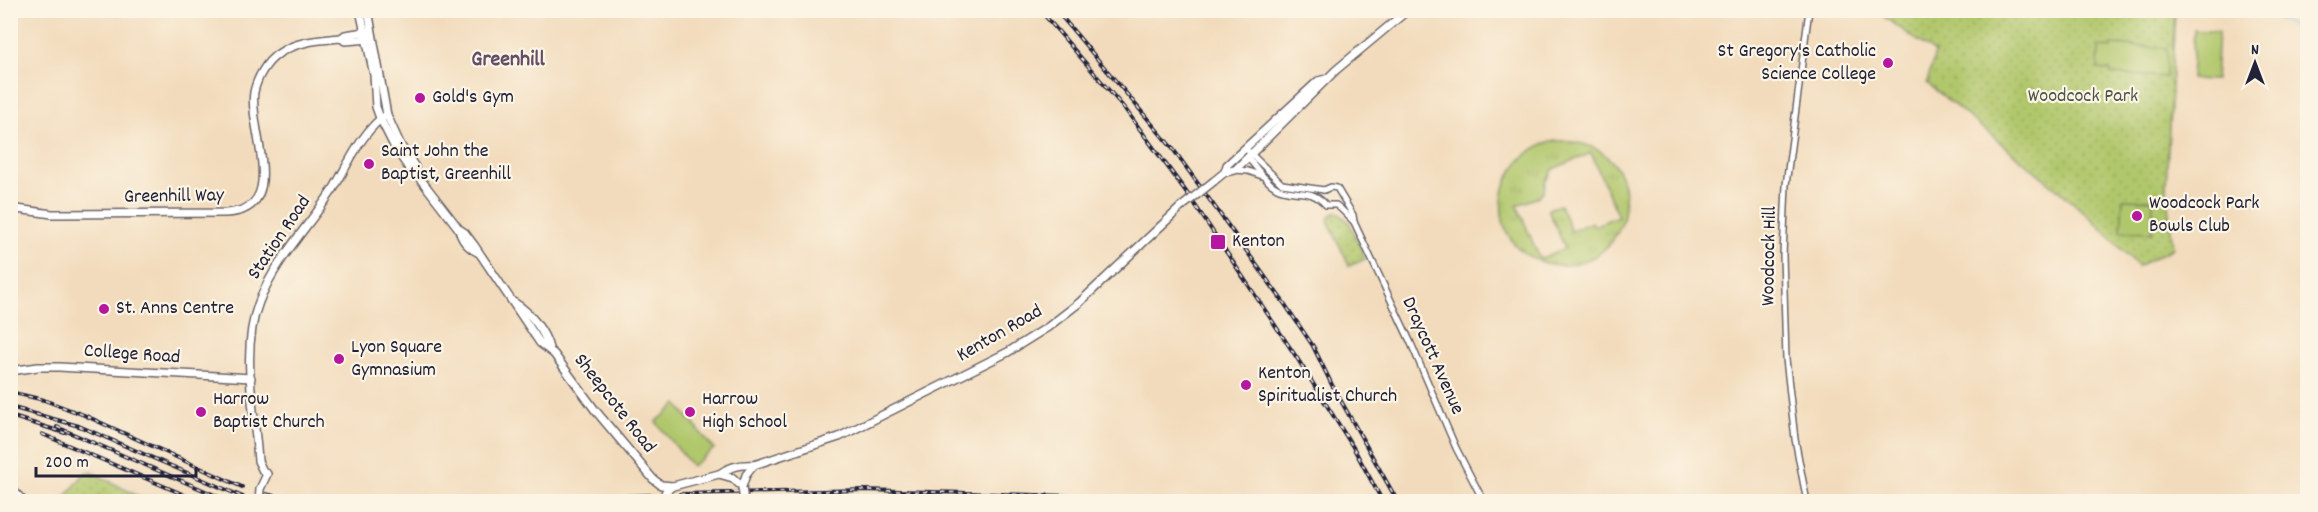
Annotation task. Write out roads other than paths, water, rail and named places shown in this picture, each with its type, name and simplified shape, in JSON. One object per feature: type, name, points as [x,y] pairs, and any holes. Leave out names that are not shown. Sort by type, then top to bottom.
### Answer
[{"type":"main road","points":[[360,10],[368,35]]},
{"type":"main road","points":[[368,10],[368,35]]},
{"type":"main road","name":"Kenton Road","points":[[673,486],[719,474],[736,466],[754,465],[839,437],[1008,352],[1048,327],[1079,303],[1180,208],[1226,172],[1235,170],[1326,79],[1408,10]]},
{"type":"main road","name":"Greenhill Way","points":[[10,208],[52,214],[81,215],[232,213],[246,209],[256,201],[263,184],[254,91],[260,75],[269,62],[279,53],[293,46],[341,38],[345,41],[368,35]]},
{"type":"main road","name":"Sheepcote Road","points":[[368,35],[384,117],[415,167],[415,172],[459,229],[460,236],[465,243],[477,252],[515,303],[524,308],[546,339],[549,348],[595,410],[653,480],[661,500]]},
{"type":"main road","name":"Kenton Road","points":[[1226,172],[1227,165],[1244,149],[1318,81],[1326,79]]},
{"type":"main road","name":"Station Road","points":[[259,501],[260,489],[267,474],[262,471],[258,461],[251,378],[251,334],[259,301],[288,250],[326,199],[372,126],[384,117]]},
{"type":"main road","name":"College Road","points":[[10,371],[38,367],[85,368],[168,375],[251,378]]},
{"type":"main road","points":[[744,501],[742,487],[746,475],[754,465]]},
{"type":"main road","points":[[719,474],[733,478],[742,487]]},
{"type":"main road","name":"Sheepcote Road","points":[[653,480],[661,485],[673,486]]},
{"type":"main road","points":[[661,500],[666,490],[673,486]]},
{"type":"main road","points":[[10,487],[24,501]]},
{"type":"street","name":"Woodcock Hill","points":[[1807,501],[1795,438],[1786,359],[1783,255],[1786,185],[1809,10]]},
{"type":"street","points":[[1244,149],[1262,176]]},
{"type":"street","points":[[1250,156],[1282,184],[1324,190],[1334,187],[1341,197],[1336,205]]},
{"type":"street","points":[[1235,170],[1248,171],[1262,176]]},
{"type":"street","name":"Draycott Avenue","points":[[1262,176],[1282,190],[1312,193],[1321,198],[1326,205],[1336,205],[1354,222]]},
{"type":"street","points":[[1321,198],[1324,190]]},
{"type":"street","name":"Draycott Avenue","points":[[1341,197],[1351,211],[1459,455],[1484,501]]},
{"type":"waterway","points":[[2114,10],[2129,10]]},
{"type":"waterway","points":[[2263,10],[2308,35]]},
{"type":"railway","points":[[1040,10],[1125,109],[1187,193],[1297,358],[1353,447],[1383,502]]},
{"type":"railway","points":[[1056,10],[1173,149],[1284,303],[1313,346],[1332,385],[1398,502]]},
{"type":"railway","points":[[10,392],[44,400],[84,415],[242,487]]},
{"type":"railway","points":[[10,407],[79,426],[243,497]]},
{"type":"railway","points":[[10,416],[65,433]]},
{"type":"railway","points":[[57,427],[217,496]]},
{"type":"railway","points":[[42,434],[201,502]]},
{"type":"railway","points":[[680,494],[865,490],[1070,496],[1127,502]]},
{"type":"railway","points":[[266,494],[298,502]]},
{"type":"railway","points":[[470,502],[650,495]]},
{"type":"railway","points":[[774,502],[865,500],[927,502]]},
{"type":"place","name":"St Gregory's Catholic Science College","points":[[1888,63]]},
{"type":"place","name":"Gold's Gym","points":[[420,98]]},
{"type":"place","name":"Saint John the Baptist, Greenhill","points":[[369,164]]},
{"type":"place","name":"Woodcock Park Bowls Club","points":[[2137,216]]},
{"type":"place","name":"Kenton","points":[[1218,242]]},
{"type":"place","name":"St. Anns Centre","points":[[104,309]]},
{"type":"place","name":"Lyon Square Gymnasium","points":[[339,359]]},
{"type":"place","name":"Kenton Spiritualist Church","points":[[1246,385]]},
{"type":"place","name":"Harrow Baptist Church","points":[[201,412]]},
{"type":"place","name":"Harrow High School","points":[[690,412]]},
{"type":"district","name":"Greenhill","points":[[508,60]]},
{"type":"park label","name":"Woodcock Park","points":[[2083,97]]}]
